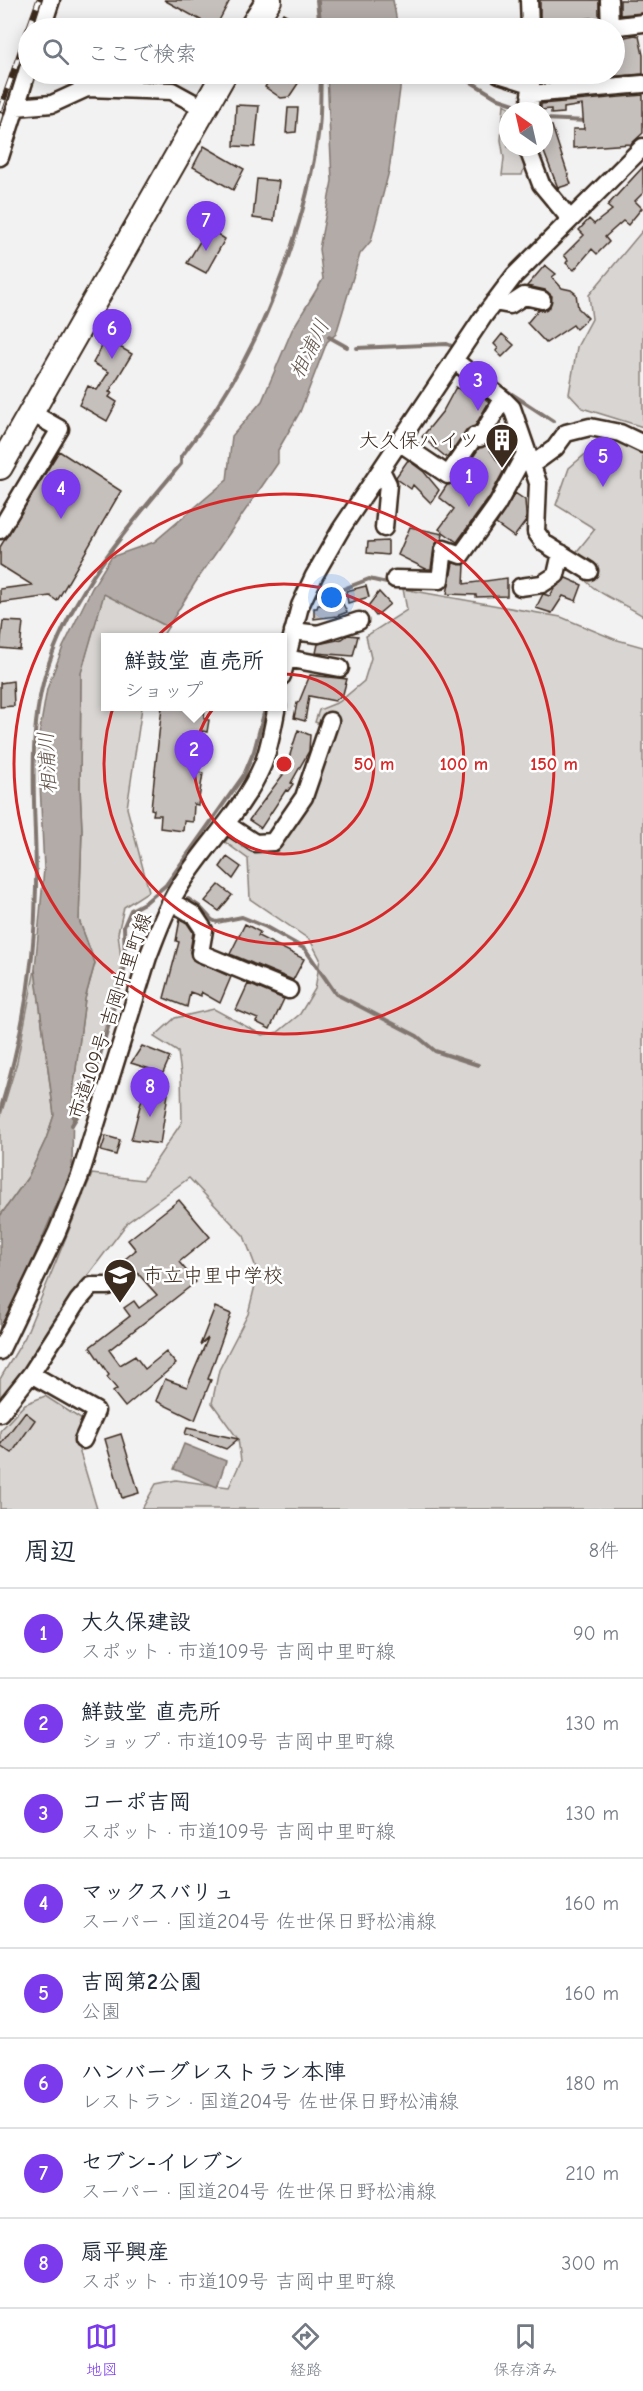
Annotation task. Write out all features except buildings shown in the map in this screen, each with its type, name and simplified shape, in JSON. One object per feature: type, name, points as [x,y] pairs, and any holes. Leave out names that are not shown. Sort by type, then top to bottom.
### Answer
[{"type":"highway","points":[[248,18],[258,0]]},
{"type":"highway","points":[[257,18],[269,0]]},
{"type":"highway","points":[[0,467],[216,84]]},
{"type":"street","points":[[45,18],[51,0]]},
{"type":"street","points":[[530,0],[530,18]]},
{"type":"street","points":[[608,18],[609,0]]},
{"type":"street","points":[[625,26],[643,23]]},
{"type":"street","points":[[0,158],[23,84]]},
{"type":"street","points":[[530,102],[531,84],[643,84]]},
{"type":"street","points":[[16,107],[52,104],[87,88],[172,91],[203,108]]},
{"type":"street","points":[[287,654],[300,606],[341,529],[494,302],[514,276],[643,147]]},
{"type":"street","points":[[530,156],[541,183],[570,219]]},
{"type":"street","points":[[494,302],[510,305],[524,296],[542,300]]},
{"type":"street","points":[[454,360],[512,408],[538,483],[536,532],[544,543],[589,571]]},
{"type":"street","points":[[399,442],[448,475],[475,436],[480,438],[503,399]]},
{"type":"street","points":[[0,530],[60,429],[30,412]]},
{"type":"street","points":[[395,579],[440,580],[444,549],[461,555],[530,458],[555,448],[566,433],[590,427],[620,433],[643,444]]},
{"type":"street","points":[[381,470],[388,484],[384,528]]},
{"type":"street","points":[[520,587],[542,584],[556,575],[561,553]]},
{"type":"street","points":[[293,631],[318,634],[359,621]]},
{"type":"street","points":[[287,658],[340,668]]},
{"type":"street","name":"市道109号 吉岡中里町線","points":[[0,1351],[57,1232],[80,1176],[148,957],[177,890],[226,824],[262,766],[270,742],[276,711]]},
{"type":"street","points":[[226,824],[255,843],[273,842],[304,797],[324,726]]},
{"type":"street","points":[[172,902],[194,915],[204,930],[200,953],[289,990]]},
{"type":"street","points":[[0,1413],[31,1374],[78,1300],[91,1286],[108,1286]]},
{"type":"street","points":[[31,1374],[96,1411],[83,1440]]},
{"type":"shaded area","points":[[504,156],[526,156],[522,175],[502,175]]},
{"type":"shaded area","points":[[643,230],[643,427],[582,408],[569,394],[577,347],[592,319],[589,295]]},
{"type":"shaded area","points":[[602,440],[632,444],[643,449],[643,616],[600,592],[585,580],[579,571],[574,555],[595,529],[556,505],[569,468]]},
{"type":"shaded area","points":[[403,589],[561,617],[614,639],[643,647],[643,1509],[142,1509],[156,1484],[176,1480],[229,1487],[241,1461],[238,1439],[212,1403],[219,1370],[248,1314],[258,1273],[244,1236],[189,1178],[128,1222],[79,1287],[30,1362],[0,1402],[0,1379],[25,1337],[92,1174],[143,1180],[182,1122],[178,1052],[154,1037],[175,1018],[214,1009],[262,1035],[278,1032],[300,1014],[315,989],[320,959],[310,940],[250,899],[248,859],[225,842],[232,833],[256,850],[308,800],[322,725],[315,722],[319,710],[339,702],[364,681],[371,658],[366,636],[407,610]]},
{"type":"shaded area","points":[[104,593],[168,627],[164,633],[101,633],[101,711],[141,711],[127,808],[149,891],[124,907],[118,933],[122,967],[85,1099],[73,1119],[73,1092],[85,999],[95,963],[79,920],[82,830],[81,672]]},
{"type":"shaded area","points":[[35,969],[54,1115],[46,1139],[28,1177],[0,1216],[0,1118],[17,1062]]},
{"type":"shaded area","points":[[45,1396],[84,1421],[75,1436],[97,1509],[0,1509],[0,1431],[25,1404]]},
{"type":"water","points":[[319,0],[393,0],[396,18],[321,18]]},
{"type":"water","name":"相浦川","points":[[327,84],[401,84],[389,171],[371,241],[360,254],[336,334],[327,342],[300,412],[278,450],[278,463],[195,583],[168,627],[104,594],[81,673],[82,830],[79,920],[95,963],[85,999],[73,1092],[72,1169],[0,1336],[0,1216],[28,1177],[46,1139],[54,1115],[35,969],[44,869],[38,741],[47,689],[63,647],[92,588],[111,557],[154,542],[227,480],[232,436],[262,401],[292,330],[323,279],[319,249],[332,181]]},
{"type":"water","points":[[184,1444],[226,1461],[217,1487],[174,1469]]},
{"type":"waterway","points":[[317,0],[319,18]]},
{"type":"waterway","name":"相浦川","points":[[0,1111],[21,1029],[30,973],[36,888],[34,746],[41,690],[49,663],[60,635],[89,583],[142,510],[181,464],[181,457],[205,425],[236,375],[269,308],[295,236],[305,199],[319,128],[321,84]]},
{"type":"waterway","points":[[474,84],[508,102]]},
{"type":"waterway","points":[[553,119],[587,121]]},
{"type":"waterway","name":"相浦川","points":[[329,337],[347,347]]},
{"type":"waterway","points":[[357,348],[447,344],[454,347]]},
{"type":"waterway","points":[[501,387],[553,421]]},
{"type":"waterway","points":[[624,426],[643,434]]},
{"type":"waterway","points":[[316,595],[333,593],[369,579],[391,584]]},
{"type":"waterway","points":[[285,633],[289,617]]},
{"type":"waterway","points":[[72,1125],[87,1100],[122,979],[125,966],[124,926],[131,910],[146,902],[166,885],[244,775],[254,751],[265,711]]},
{"type":"waterway","points":[[188,899],[200,907],[212,920],[217,922],[242,917],[266,927],[305,949],[336,994],[417,1036],[435,1051],[478,1065]]},
{"type":"railway","points":[[33,18],[39,0]]},
{"type":"railway","points":[[0,110],[18,59]]},
{"type":"place","name":"セブン-イレブン","points":[[206,251]]},
{"type":"place","name":"ハンバーグレストラン本陣","points":[[112,359]]},
{"type":"place","name":"コーポ吉岡","points":[[478,411]]},
{"type":"place","name":"大久保ハイツ","points":[[502,469]]},
{"type":"place","name":"吉岡第2公園","points":[[603,487]]},
{"type":"place","name":"大久保建設","points":[[469,507]]},
{"type":"place","name":"マックスバリュ","points":[[61,519]]},
{"type":"place","name":"鮮鼓堂 直売所","points":[[194,780]]},
{"type":"place","name":"扇平興産","points":[[150,1117]]},
{"type":"place","name":"市立中里中学校","points":[[120,1304]]}]
